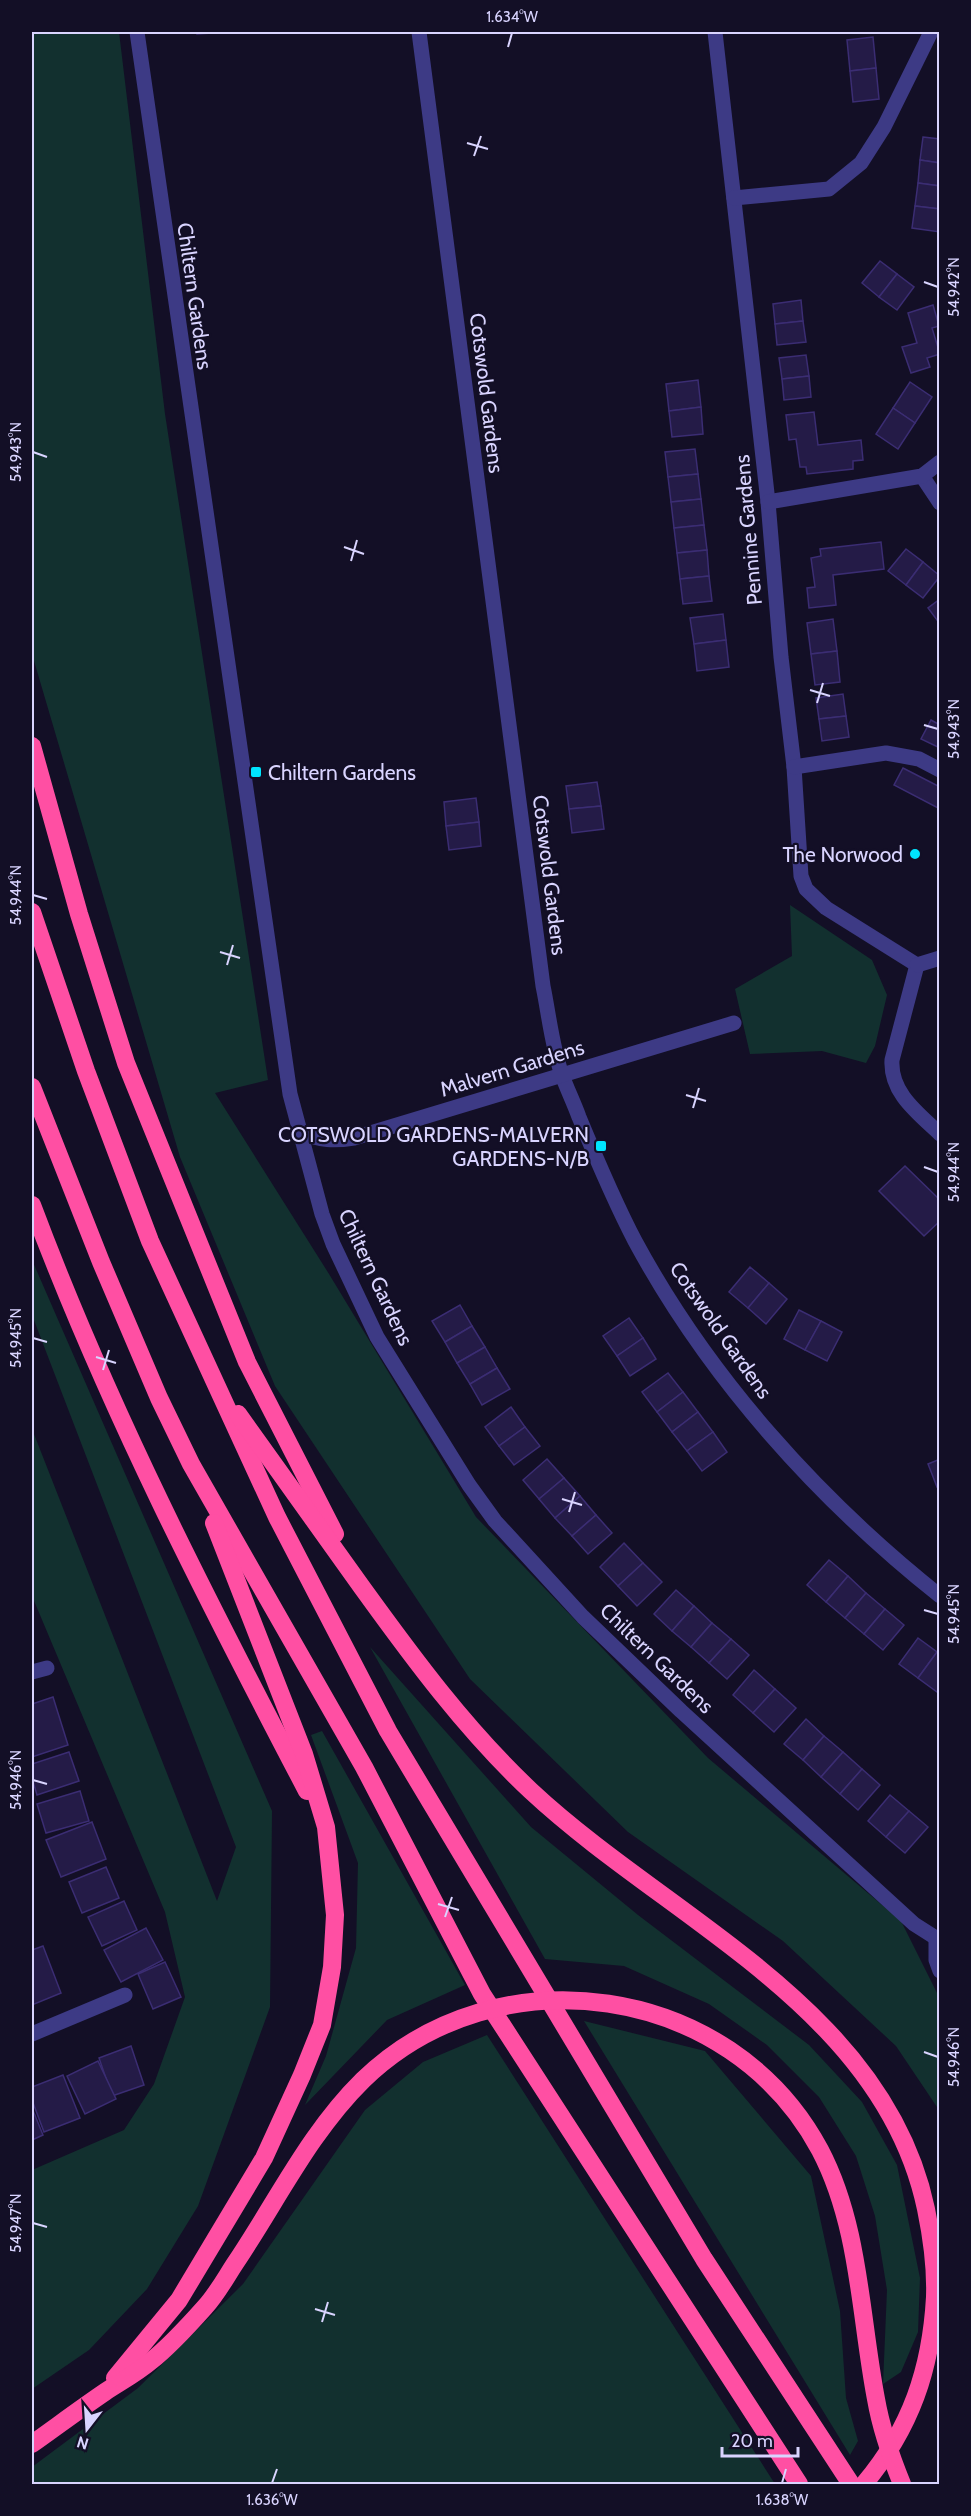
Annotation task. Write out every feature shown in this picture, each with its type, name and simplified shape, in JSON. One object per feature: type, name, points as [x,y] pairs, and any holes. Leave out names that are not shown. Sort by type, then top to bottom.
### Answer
[{"type":"highway","points":[[32,746],[79,914],[126,1063],[248,1362],[362,1586]]},
{"type":"highway","points":[[32,912],[86,1071],[150,1241],[277,1517],[388,1731],[705,2259],[851,2484]]},
{"type":"highway","points":[[32,1087],[101,1262],[159,1398],[191,1464],[364,1767],[482,1994],[798,2484]]},
{"type":"highway","points":[[32,1205],[59,1278],[121,1419],[203,1592],[326,1827]]},
{"type":"highway","points":[[212,1378],[412,1656],[460,1716],[532,1792],[604,1852],[791,1995],[857,2064],[885,2104],[920,2180],[936,2273],[933,2322],[927,2362],[917,2397],[902,2431],[883,2462],[864,2484]]},
{"type":"highway","points":[[102,2393],[179,2300],[264,2158],[322,2025],[332,1967],[335,1915],[326,1827],[304,1754],[191,1464]]},
{"type":"highway","points":[[32,2444],[151,2361],[207,2305],[259,2227],[299,2161],[335,2110],[363,2080],[393,2055],[425,2035],[460,2019],[497,2007],[535,2001],[573,1999],[611,2003],[648,2012],[690,2028],[738,2057],[764,2078],[794,2110],[819,2148],[838,2188],[860,2293],[876,2403],[902,2484]]},
{"type":"street","name":"Chiltern Gardens","points":[[137,32],[285,1060],[294,1114],[302,1132],[322,1214],[333,1244],[377,1336],[469,1485],[495,1521],[583,1617],[681,1711],[914,1924],[938,1938]]},
{"type":"street","name":"Cotswold Gardens","points":[[419,32],[543,986],[562,1074],[592,1149],[635,1240],[673,1305],[721,1373],[769,1433],[831,1500],[890,1557],[939,1596]]},
{"type":"street","name":"Pennine Gardens","points":[[715,32],[768,502],[781,657],[794,766],[801,876],[806,889],[826,908],[917,965]]},
{"type":"street","points":[[734,198],[829,189],[861,163],[884,127],[931,32]]},
{"type":"street","points":[[768,502],[922,476],[939,462]]},
{"type":"street","points":[[922,476],[939,503]]},
{"type":"street","points":[[794,766],[886,753],[919,759],[939,770]]},
{"type":"street","points":[[939,958],[917,965],[892,1060],[891,1074],[906,1100],[939,1134]]},
{"type":"street","name":"Malvern Gardens","points":[[302,1132],[322,1140],[338,1141],[354,1138],[734,1023]]},
{"type":"street","points":[[32,1672],[47,1668]]},
{"type":"street","points":[[938,1938],[936,1960],[939,1971]]},
{"type":"street","points":[[32,2034],[125,1995]]},
{"type":"green space","points":[[32,32],[119,32],[165,414],[268,1080],[215,1093],[329,1274],[476,1517],[708,1758],[901,1921],[939,1997],[939,2110],[896,2046],[783,1941],[628,1832],[470,1679],[275,1386],[180,1157],[32,654]]},
{"type":"green space","points":[[790,905],[872,960],[887,995],[875,1046],[866,1063],[822,1051],[750,1054],[735,989],[792,956]]},
{"type":"green space","points":[[32,1260],[272,1811],[270,2007],[198,2206],[147,2289],[89,2350],[32,2389],[32,2170],[124,2130],[154,2084],[185,1997],[165,1912],[32,1596],[32,1429],[217,1901],[236,1847],[32,1315]]},
{"type":"green space","points":[[370,1647],[531,1827],[638,1915],[809,2045],[862,2102],[897,2165],[920,2278],[918,2332],[901,2372],[883,2384],[887,2290],[875,2216],[856,2156],[819,2097],[767,2045],[709,2004],[624,1966],[545,1959]]},
{"type":"green space","points":[[322,1731],[465,1985],[387,2020],[305,2105],[326,2056],[356,1948],[358,1863],[311,1735]]},
{"type":"green space","points":[[584,2021],[705,2051],[811,2176],[840,2311],[846,2398],[858,2441],[850,2455]]},
{"type":"green space","points":[[487,2035],[775,2484],[32,2484],[32,2467],[138,2388],[243,2284],[365,2110],[423,2062]]},
{"type":"building","points":[[197,32],[229,32],[197,34]]},
{"type":"building","points":[[873,37],[876,68],[850,71],[847,40]]},
{"type":"building","points":[[876,68],[879,99],[853,102],[850,71]]},
{"type":"building","points":[[923,137],[940,139],[940,163],[920,160]]},
{"type":"building","points":[[920,160],[940,163],[940,186],[918,183]]},
{"type":"building","points":[[918,183],[940,186],[940,209],[915,206]]},
{"type":"building","points":[[915,206],[940,209],[940,232],[912,228]]},
{"type":"building","points":[[880,261],[897,274],[879,297],[862,283]]},
{"type":"building","points":[[897,274],[914,287],[897,310],[879,297]]},
{"type":"building","points":[[801,300],[803,321],[775,324],[773,304]]},
{"type":"building","points":[[933,305],[939,326],[932,328],[940,354],[927,358],[930,367],[911,373],[902,347],[917,343],[908,313]]},
{"type":"building","points":[[803,321],[806,342],[777,345],[775,324]]},
{"type":"building","points":[[806,355],[809,376],[782,379],[779,358]]},
{"type":"building","points":[[809,376],[811,397],[784,400],[782,379]]},
{"type":"building","points":[[698,380],[701,407],[669,411],[666,384]]},
{"type":"building","points":[[910,382],[932,397],[915,423],[893,408]]},
{"type":"building","points":[[701,407],[703,434],[672,437],[669,411]]},
{"type":"building","points":[[893,408],[915,423],[898,449],[876,434]]},
{"type":"building","points":[[814,412],[818,445],[861,440],[863,460],[853,461],[853,469],[807,474],[806,467],[800,467],[796,439],[789,440],[786,415]]},
{"type":"building","points":[[695,449],[698,474],[668,477],[665,452]]},
{"type":"building","points":[[698,474],[701,499],[671,502],[668,477]]},
{"type":"building","points":[[701,499],[704,525],[674,528],[671,502]]},
{"type":"building","points":[[704,525],[707,550],[677,553],[674,528]]},
{"type":"building","points":[[881,542],[884,569],[833,575],[836,605],[809,608],[807,588],[815,587],[811,558],[821,556],[820,549]]},
{"type":"building","points":[[906,549],[923,562],[906,585],[888,571]]},
{"type":"building","points":[[707,550],[709,576],[680,579],[677,553]]},
{"type":"building","points":[[923,562],[940,576],[923,598],[906,585]]},
{"type":"building","points":[[709,576],[712,601],[683,604],[680,579]]},
{"type":"building","points":[[940,599],[940,624],[928,608]]},
{"type":"building","points":[[723,614],[726,640],[694,644],[690,618]]},
{"type":"building","points":[[833,619],[837,651],[811,654],[807,623]]},
{"type":"building","points":[[726,640],[729,667],[697,671],[694,644]]},
{"type":"building","points":[[837,651],[840,682],[815,685],[811,654]]},
{"type":"building","points":[[843,694],[846,716],[819,719],[816,698]]},
{"type":"building","points":[[846,716],[849,737],[822,741],[819,719]]},
{"type":"building","points":[[931,720],[940,725],[940,748],[921,739]]},
{"type":"building","points":[[903,768],[940,787],[940,809],[894,785]]},
{"type":"building","points":[[597,782],[601,806],[569,809],[566,786]]},
{"type":"building","points":[[476,798],[479,822],[446,826],[444,802]]},
{"type":"building","points":[[601,806],[604,829],[572,833],[569,809]]},
{"type":"building","points":[[479,822],[481,846],[449,850],[446,826]]},
{"type":"building","points":[[905,1166],[940,1200],[940,1221],[924,1236],[879,1191]]},
{"type":"building","points":[[750,1267],[769,1283],[748,1308],[729,1292]]},
{"type":"building","points":[[769,1283],[787,1299],[766,1324],[748,1308]]},
{"type":"building","points":[[460,1305],[472,1326],[445,1342],[432,1321]]},
{"type":"building","points":[[799,1310],[821,1321],[805,1350],[784,1339]]},
{"type":"building","points":[[629,1318],[643,1338],[617,1356],[603,1336]]},
{"type":"building","points":[[821,1321],[842,1332],[827,1361],[805,1350]]},
{"type":"building","points":[[472,1326],[485,1347],[457,1363],[445,1342]]},
{"type":"building","points":[[643,1338],[656,1359],[630,1376],[617,1356]]},
{"type":"building","points":[[485,1347],[497,1368],[470,1384],[457,1363]]},
{"type":"building","points":[[497,1368],[510,1389],[482,1405],[470,1384]]},
{"type":"building","points":[[668,1373],[683,1392],[657,1412],[642,1392]]},
{"type":"building","points":[[683,1392],[698,1412],[672,1432],[657,1412]]},
{"type":"building","points":[[511,1407],[525,1427],[499,1446],[485,1427]]},
{"type":"building","points":[[698,1412],[713,1432],[687,1451],[672,1432]]},
{"type":"building","points":[[525,1427],[540,1446],[514,1465],[499,1446]]},
{"type":"building","points":[[713,1432],[727,1452],[702,1471],[687,1451]]},
{"type":"building","points":[[547,1459],[564,1478],[539,1499],[523,1480]]},
{"type":"building","points":[[940,1459],[940,1486],[937,1487],[928,1464]]},
{"type":"building","points":[[564,1478],[580,1496],[555,1518],[539,1499]]},
{"type":"building","points":[[580,1496],[596,1515],[572,1536],[555,1518]]},
{"type":"building","points":[[596,1515],[612,1533],[588,1554],[572,1536]]},
{"type":"building","points":[[624,1543],[643,1563],[618,1586],[600,1567]]},
{"type":"building","points":[[829,1560],[848,1576],[826,1602],[807,1585]]},
{"type":"building","points":[[643,1563],[662,1582],[637,1606],[618,1586]]},
{"type":"building","points":[[848,1576],[866,1593],[845,1618],[826,1602]]},
{"type":"building","points":[[676,1590],[694,1606],[672,1631],[654,1614]]},
{"type":"building","points":[[866,1593],[885,1609],[864,1634],[845,1618]]},
{"type":"building","points":[[694,1606],[712,1623],[691,1647],[672,1631]]},
{"type":"building","points":[[885,1609],[904,1625],[883,1650],[864,1634]]},
{"type":"building","points":[[712,1623],[731,1639],[709,1663],[691,1647]]},
{"type":"building","points":[[918,1638],[937,1652],[918,1678],[899,1664]]},
{"type":"building","points":[[731,1639],[749,1655],[727,1679],[709,1663]]},
{"type":"building","points":[[937,1652],[940,1654],[940,1688],[937,1692],[918,1678]]},
{"type":"building","points":[[754,1670],[775,1689],[753,1713],[733,1695]]},
{"type":"building","points":[[775,1689],[796,1708],[774,1732],[753,1713]]},
{"type":"building","points":[[53,1697],[68,1745],[32,1757],[32,1704]]},
{"type":"building","points":[[806,1719],[824,1736],[803,1760],[784,1744]]},
{"type":"building","points":[[824,1736],[843,1752],[821,1777],[803,1760]]},
{"type":"building","points":[[69,1752],[79,1781],[37,1795],[32,1778],[32,1764]]},
{"type":"building","points":[[843,1752],[862,1769],[840,1794],[821,1777]]},
{"type":"building","points":[[862,1769],[880,1785],[858,1810],[840,1794]]},
{"type":"building","points":[[80,1791],[89,1821],[46,1833],[37,1804]]},
{"type":"building","points":[[890,1795],[909,1811],[886,1837],[868,1821]]},
{"type":"building","points":[[909,1811],[928,1827],[905,1853],[886,1837]]},
{"type":"building","points":[[92,1822],[106,1859],[61,1877],[46,1840]]},
{"type":"building","points":[[106,1867],[119,1898],[82,1913],[69,1882]]},
{"type":"building","points":[[124,1901],[137,1930],[102,1946],[88,1917]]},
{"type":"building","points":[[146,1928],[163,1960],[121,1982],[104,1950]]},
{"type":"building","points":[[43,1946],[61,1993],[32,2005],[32,1950]]},
{"type":"building","points":[[165,1962],[181,1997],[153,2009],[138,1974]]},
{"type":"building","points":[[131,2046],[144,2085],[112,2096],[99,2058]]},
{"type":"building","points":[[98,2061],[116,2099],[85,2114],[67,2076]]},
{"type":"building","points":[[63,2075],[80,2118],[44,2132],[32,2100],[32,2087]]},
{"type":"building","points":[[32,2108],[43,2135],[32,2140]]},
{"type":"place","name":"Chiltern Gardens","points":[[256,772]]},
{"type":"place","name":"The Norwood","points":[[915,854]]},
{"type":"place","name":"COTSWOLD GARDENS-MALVERN GARDENS-N/B","points":[[601,1146]]}]
